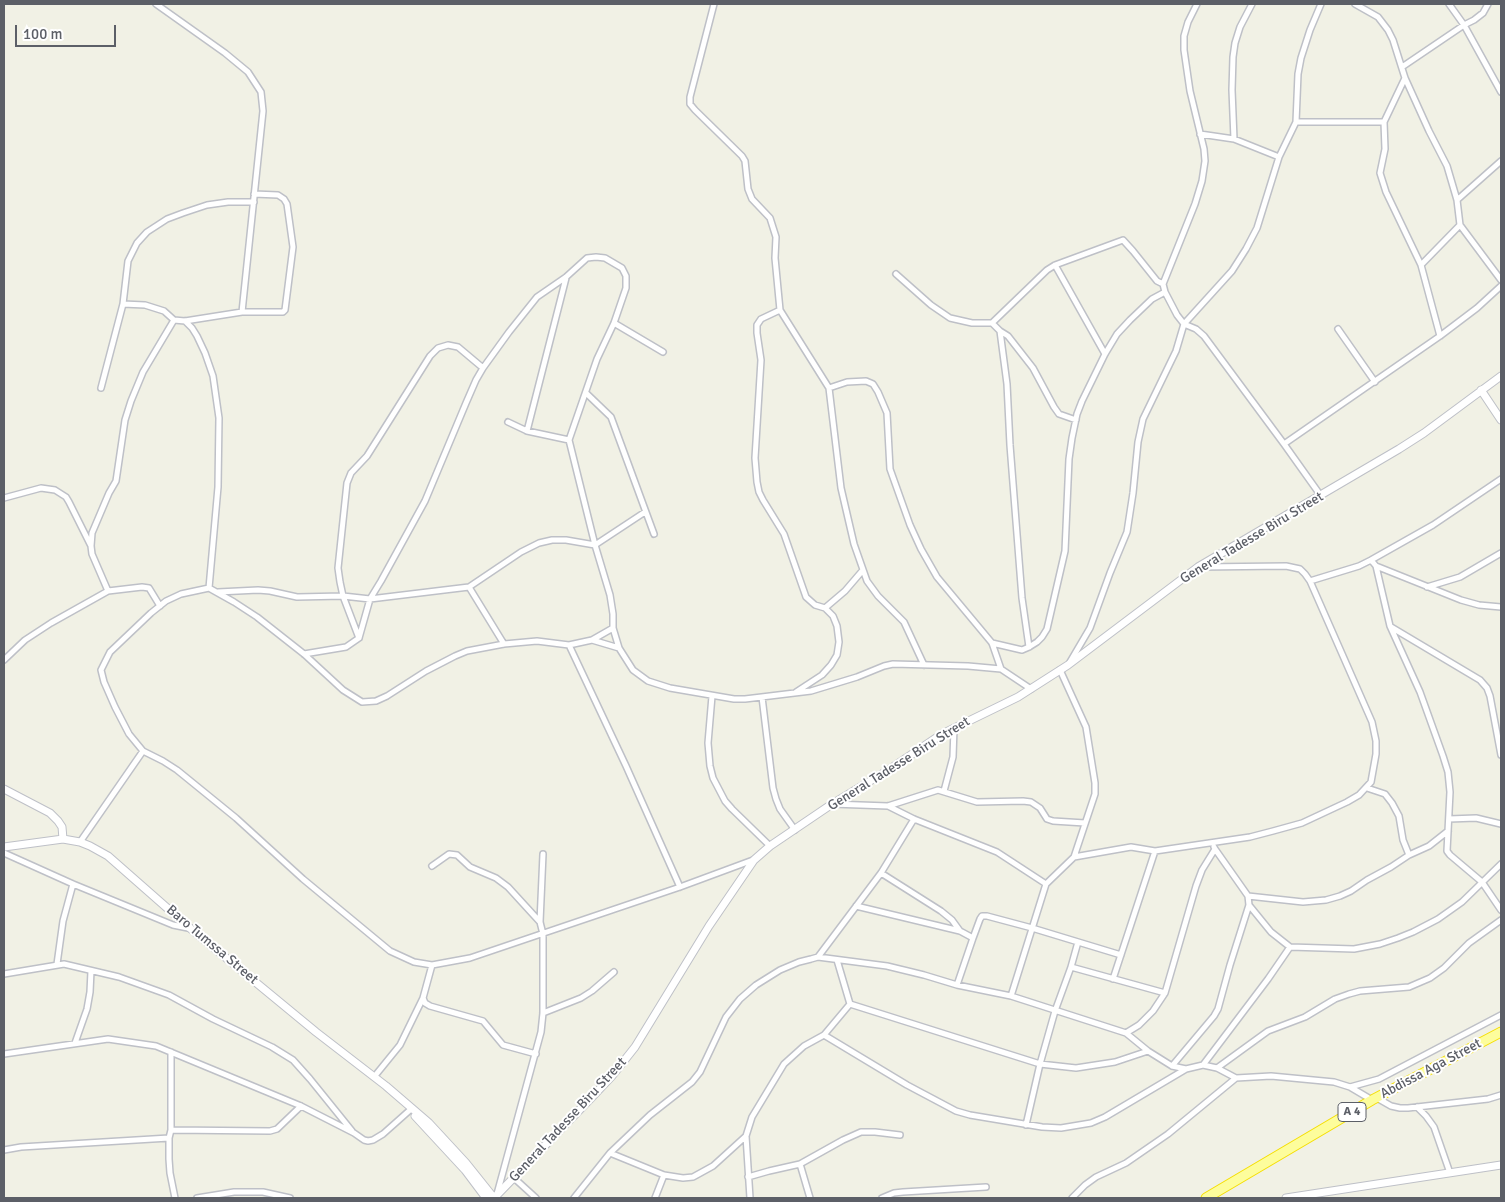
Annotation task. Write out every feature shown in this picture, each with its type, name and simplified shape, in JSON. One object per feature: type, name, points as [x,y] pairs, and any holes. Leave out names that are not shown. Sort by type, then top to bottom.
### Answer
[{"type":"highway","name":"Abdissa Aga Street","points":[[1206,1198],[1374,1099],[1501,1032]]},
{"type":"street","points":[[156,4],[226,53],[248,72],[261,92],[263,111],[242,312]]},
{"type":"street","points":[[714,4],[690,97],[690,104],[742,156],[745,161],[748,189],[752,199],[770,218],[774,227],[780,310],[829,388],[844,506],[854,544],[863,570],[872,588],[904,622],[924,666]]},
{"type":"street","points":[[1197,4],[1188,22],[1184,36],[1184,50],[1190,91],[1204,149],[1205,161],[1202,181],[1185,231],[1163,284],[1164,292],[1184,324],[1204,336],[1321,496]]},
{"type":"street","points":[[1234,139],[1232,90],[1234,43],[1240,26],[1252,4]]},
{"type":"street","points":[[1068,665],[1090,628],[1108,578],[1124,542],[1129,523],[1138,442],[1143,419],[1176,351],[1184,324],[1232,271],[1257,228],[1280,156],[1296,122],[1298,74],[1301,58],[1321,4]]},
{"type":"street","points":[[1355,4],[1378,17],[1393,40],[1405,78],[1428,131],[1447,166],[1460,225],[1501,280]]},
{"type":"street","points":[[1449,4],[1464,24],[1501,92]]},
{"type":"street","points":[[1402,67],[1464,24],[1474,20],[1488,4]]},
{"type":"street","points":[[1405,78],[1384,122],[1385,149],[1380,168],[1381,176],[1386,192],[1421,265],[1440,336]]},
{"type":"street","points":[[1296,122],[1384,122]]},
{"type":"street","points":[[1200,134],[1234,139],[1280,156]]},
{"type":"street","points":[[1456,200],[1501,161]]},
{"type":"street","points":[[123,304],[145,305],[156,308],[174,320],[185,321],[242,312],[283,312],[287,298],[292,247],[286,204],[284,199],[278,195],[254,194]]},
{"type":"street","points":[[101,388],[123,304],[128,261],[137,243],[147,232],[167,219],[207,206],[228,202],[254,202]]},
{"type":"street","points":[[1421,265],[1460,225]]},
{"type":"street","points":[[992,323],[1055,264],[1123,240],[1157,281],[1163,284]]},
{"type":"street","points":[[304,654],[346,647],[359,638],[370,599],[425,501],[476,380],[508,332],[537,297],[566,277],[587,258],[596,257],[605,258],[622,268],[626,276],[626,288],[614,322],[597,359],[569,440],[612,604],[613,628],[619,648],[633,670],[648,680],[670,688],[734,699],[811,691],[893,664],[968,666],[1001,670],[1031,688]]},
{"type":"street","points":[[1055,264],[1105,354]]},
{"type":"street","points":[[896,274],[931,305],[950,318],[992,323],[1008,336],[1033,368],[1059,414],[1076,420]]},
{"type":"street","points":[[527,431],[566,277]]},
{"type":"street","points":[[1284,444],[1440,336],[1501,288]]},
{"type":"street","points":[[992,643],[1022,650],[1042,637],[1047,629],[1065,551],[1069,459],[1076,420],[1082,401],[1117,334],[1152,299],[1164,292]]},
{"type":"street","points":[[780,310],[760,319],[758,325],[757,333],[762,360],[755,458],[757,482],[763,500],[784,534],[806,597],[815,605],[826,608],[833,616],[837,626],[839,642],[837,655],[831,665],[822,675],[796,692]]},
{"type":"street","points":[[108,591],[92,554],[92,533],[116,481],[122,437],[131,401],[143,372],[174,320]]},
{"type":"street","points":[[185,321],[197,336],[205,353],[213,376],[219,418],[218,487],[209,588]]},
{"type":"street","points":[[614,322],[663,352]]},
{"type":"street","points":[[1338,329],[1375,382]]},
{"type":"street","points":[[1000,331],[1007,384],[1022,598],[1029,647]]},
{"type":"street","points":[[359,638],[343,596],[338,568],[347,483],[351,473],[367,456],[430,356],[438,348],[448,345],[458,346],[484,368]]},
{"type":"street","name":"General Tadesse Biru Street","points":[[495,1197],[612,1076],[635,1047],[704,933],[754,860],[770,846],[832,804],[954,728],[1018,697],[1068,665],[1198,567],[1412,441],[1501,376]]},
{"type":"street","points":[[829,388],[847,382],[866,381],[873,384],[878,392],[886,413],[890,469],[910,525],[936,577],[992,643],[1001,670]]},
{"type":"street","points":[[1481,390],[1501,420]]},
{"type":"street","points":[[586,393],[612,417],[654,534]]},
{"type":"street","points":[[508,422],[527,431],[569,440]]},
{"type":"street","points":[[1310,581],[1359,566],[1371,560],[1433,525],[1501,479]]},
{"type":"street","points":[[4,498],[41,488],[55,490],[66,497],[91,546]]},
{"type":"street","points":[[217,592],[258,590],[297,597],[343,596],[370,599],[469,586],[539,542],[566,540],[595,545],[645,512]]},
{"type":"street","points":[[1426,587],[1460,576],[1501,553]]},
{"type":"street","points":[[1371,560],[1376,566],[1390,626],[1420,692],[1448,772],[1450,792],[1447,851],[1482,882],[1501,910]]},
{"type":"street","points":[[1376,566],[1461,600],[1501,608]]},
{"type":"street","points":[[1074,857],[1131,847],[1156,852],[1250,837],[1302,823],[1359,795],[1371,782],[1375,765],[1376,741],[1372,722],[1310,581],[1300,569],[1295,567],[1198,567]]},
{"type":"street","points":[[826,608],[845,591],[863,570]]},
{"type":"street","points":[[469,586],[504,644]]},
{"type":"street","points":[[4,660],[25,640],[108,591],[142,587],[149,588],[160,606]]},
{"type":"street","points":[[613,628],[592,640],[568,644],[536,641],[504,644],[467,651],[426,671],[387,696],[376,701],[362,702],[343,690],[304,654],[234,602],[209,588],[181,594],[166,601],[110,652],[101,670],[115,707],[130,734],[143,751],[177,770],[236,818],[303,879],[390,951],[414,962],[432,965],[470,958],[754,860]]},
{"type":"street","points":[[1390,626],[1480,680],[1487,688],[1501,755]]},
{"type":"street","points":[[592,640],[619,648]]},
{"type":"street","points":[[568,644],[622,757],[680,887]]},
{"type":"street","points":[[1011,996],[1046,884],[1074,857],[1095,794],[1095,782],[1086,727],[1060,670]]},
{"type":"street","points":[[712,696],[708,743],[713,778],[732,810],[770,846]]},
{"type":"street","points":[[762,697],[773,788],[780,808],[795,830]]},
{"type":"street","points":[[944,791],[953,757],[954,728]]},
{"type":"street","points":[[80,842],[143,751]]},
{"type":"street","points":[[1367,788],[1385,794],[1392,803],[1399,816],[1408,855]]},
{"type":"street","points":[[4,789],[50,813],[62,827],[63,840]]},
{"type":"street","points":[[832,804],[888,806],[938,790],[977,802],[1031,802],[1040,808],[1047,818],[1053,821],[1085,823]]},
{"type":"street","points":[[888,806],[914,819],[997,852],[1046,884]]},
{"type":"street","points":[[1449,819],[1476,818],[1501,824]]},
{"type":"street","points":[[818,957],[881,873],[914,819]]},
{"type":"street","points":[[1248,896],[1293,902],[1326,900],[1351,891],[1408,855],[1429,846],[1448,831]]},
{"type":"street","name":"Baro Tumssa Street","points":[[4,846],[63,840],[80,842],[108,856],[191,929],[429,1123],[495,1197]]},
{"type":"street","points":[[1172,1066],[1218,1009],[1249,906],[1248,896],[1215,849],[1213,842]]},
{"type":"street","points":[[1126,1034],[1139,1025],[1153,1011],[1165,993],[1196,886],[1202,870],[1215,849]]},
{"type":"street","points":[[1113,978],[1156,852]]},
{"type":"street","points":[[4,853],[173,925],[191,929]]},
{"type":"street","points":[[432,866],[450,854],[457,855],[470,867],[496,878],[508,887],[540,922]]},
{"type":"street","points":[[495,1197],[536,1054],[544,1014],[540,922],[543,854]]},
{"type":"street","points":[[1249,906],[1264,924],[1290,947],[1354,949],[1398,938],[1438,919],[1462,902],[1501,864]]},
{"type":"street","points":[[881,873],[941,911],[952,920],[960,931]]},
{"type":"street","points":[[57,964],[63,921],[73,884]]},
{"type":"street","points":[[856,906],[960,931],[973,938]]},
{"type":"street","points":[[957,985],[982,916],[1032,928],[1121,955]]},
{"type":"street","points":[[1217,1068],[1268,1031],[1305,1017],[1336,999],[1360,990],[1409,987],[1430,978],[1444,968],[1469,943],[1501,920]]},
{"type":"street","points":[[1026,1125],[1055,1011],[1078,942]]},
{"type":"street","points":[[1203,1065],[1290,947]]},
{"type":"street","points":[[574,1198],[610,1153],[650,1115],[696,1077],[706,1062],[726,1017],[740,999],[752,988],[780,970],[818,957],[887,966],[957,985],[1011,996],[1126,1034],[1172,1066],[1186,1069]]},
{"type":"street","points":[[837,960],[850,1004]]},
{"type":"street","points":[[4,974],[64,964],[119,977],[169,995],[213,1019],[272,1047],[293,1060],[310,1078],[354,1133]]},
{"type":"street","points":[[374,1077],[400,1045],[423,998],[432,965]]},
{"type":"street","points":[[1071,967],[1165,993]]},
{"type":"street","points":[[74,1043],[86,1009],[90,992],[91,971]]},
{"type":"street","points":[[544,1014],[581,998],[614,972]]},
{"type":"street","points":[[423,998],[430,1006],[482,1021],[503,1045],[536,1054]]},
{"type":"street","points":[[850,1004],[1040,1064],[1076,1068],[1115,1062],[1148,1051]]},
{"type":"street","points":[[750,1198],[746,1136],[756,1111],[784,1064],[804,1046],[824,1035],[850,1004]]},
{"type":"street","points":[[1350,1087],[1379,1079],[1501,1015]]},
{"type":"street","points":[[824,1035],[956,1111],[1026,1125],[1061,1128],[1098,1120],[1186,1069],[1203,1065],[1217,1068],[1236,1078],[1271,1076],[1334,1082],[1400,1108],[1417,1108],[1488,1099],[1501,1095]]},
{"type":"street","points":[[4,1054],[108,1039],[156,1046],[301,1106],[364,1140],[374,1140],[410,1110]]},
{"type":"street","points":[[171,1052],[170,1173],[176,1198]]},
{"type":"street","points":[[1072,1198],[1096,1177],[1126,1163],[1168,1134],[1236,1078]]},
{"type":"street","name":"Baro Tumssa Street","points":[[402,1100],[465,1170],[486,1198]]},
{"type":"street","points":[[171,1130],[270,1131],[277,1129],[301,1106]]},
{"type":"street","points":[[1417,1108],[1434,1127],[1450,1173]]},
{"type":"street","points":[[748,1177],[769,1170],[800,1164],[861,1132],[900,1135]]},
{"type":"street","points":[[610,1153],[664,1175],[683,1178],[693,1177],[713,1166],[746,1136]]},
{"type":"street","points":[[4,1150],[21,1147],[169,1138]]},
{"type":"street","points":[[800,1164],[810,1198]]},
{"type":"street","points":[[1286,1198],[1501,1165]]},
{"type":"street","points":[[655,1198],[664,1175]]},
{"type":"street","points":[[514,1178],[536,1198]]},
{"type":"street","points":[[882,1198],[894,1193],[903,1192],[986,1187]]},
{"type":"street","points":[[197,1198],[234,1192],[263,1192],[290,1198]]}]
